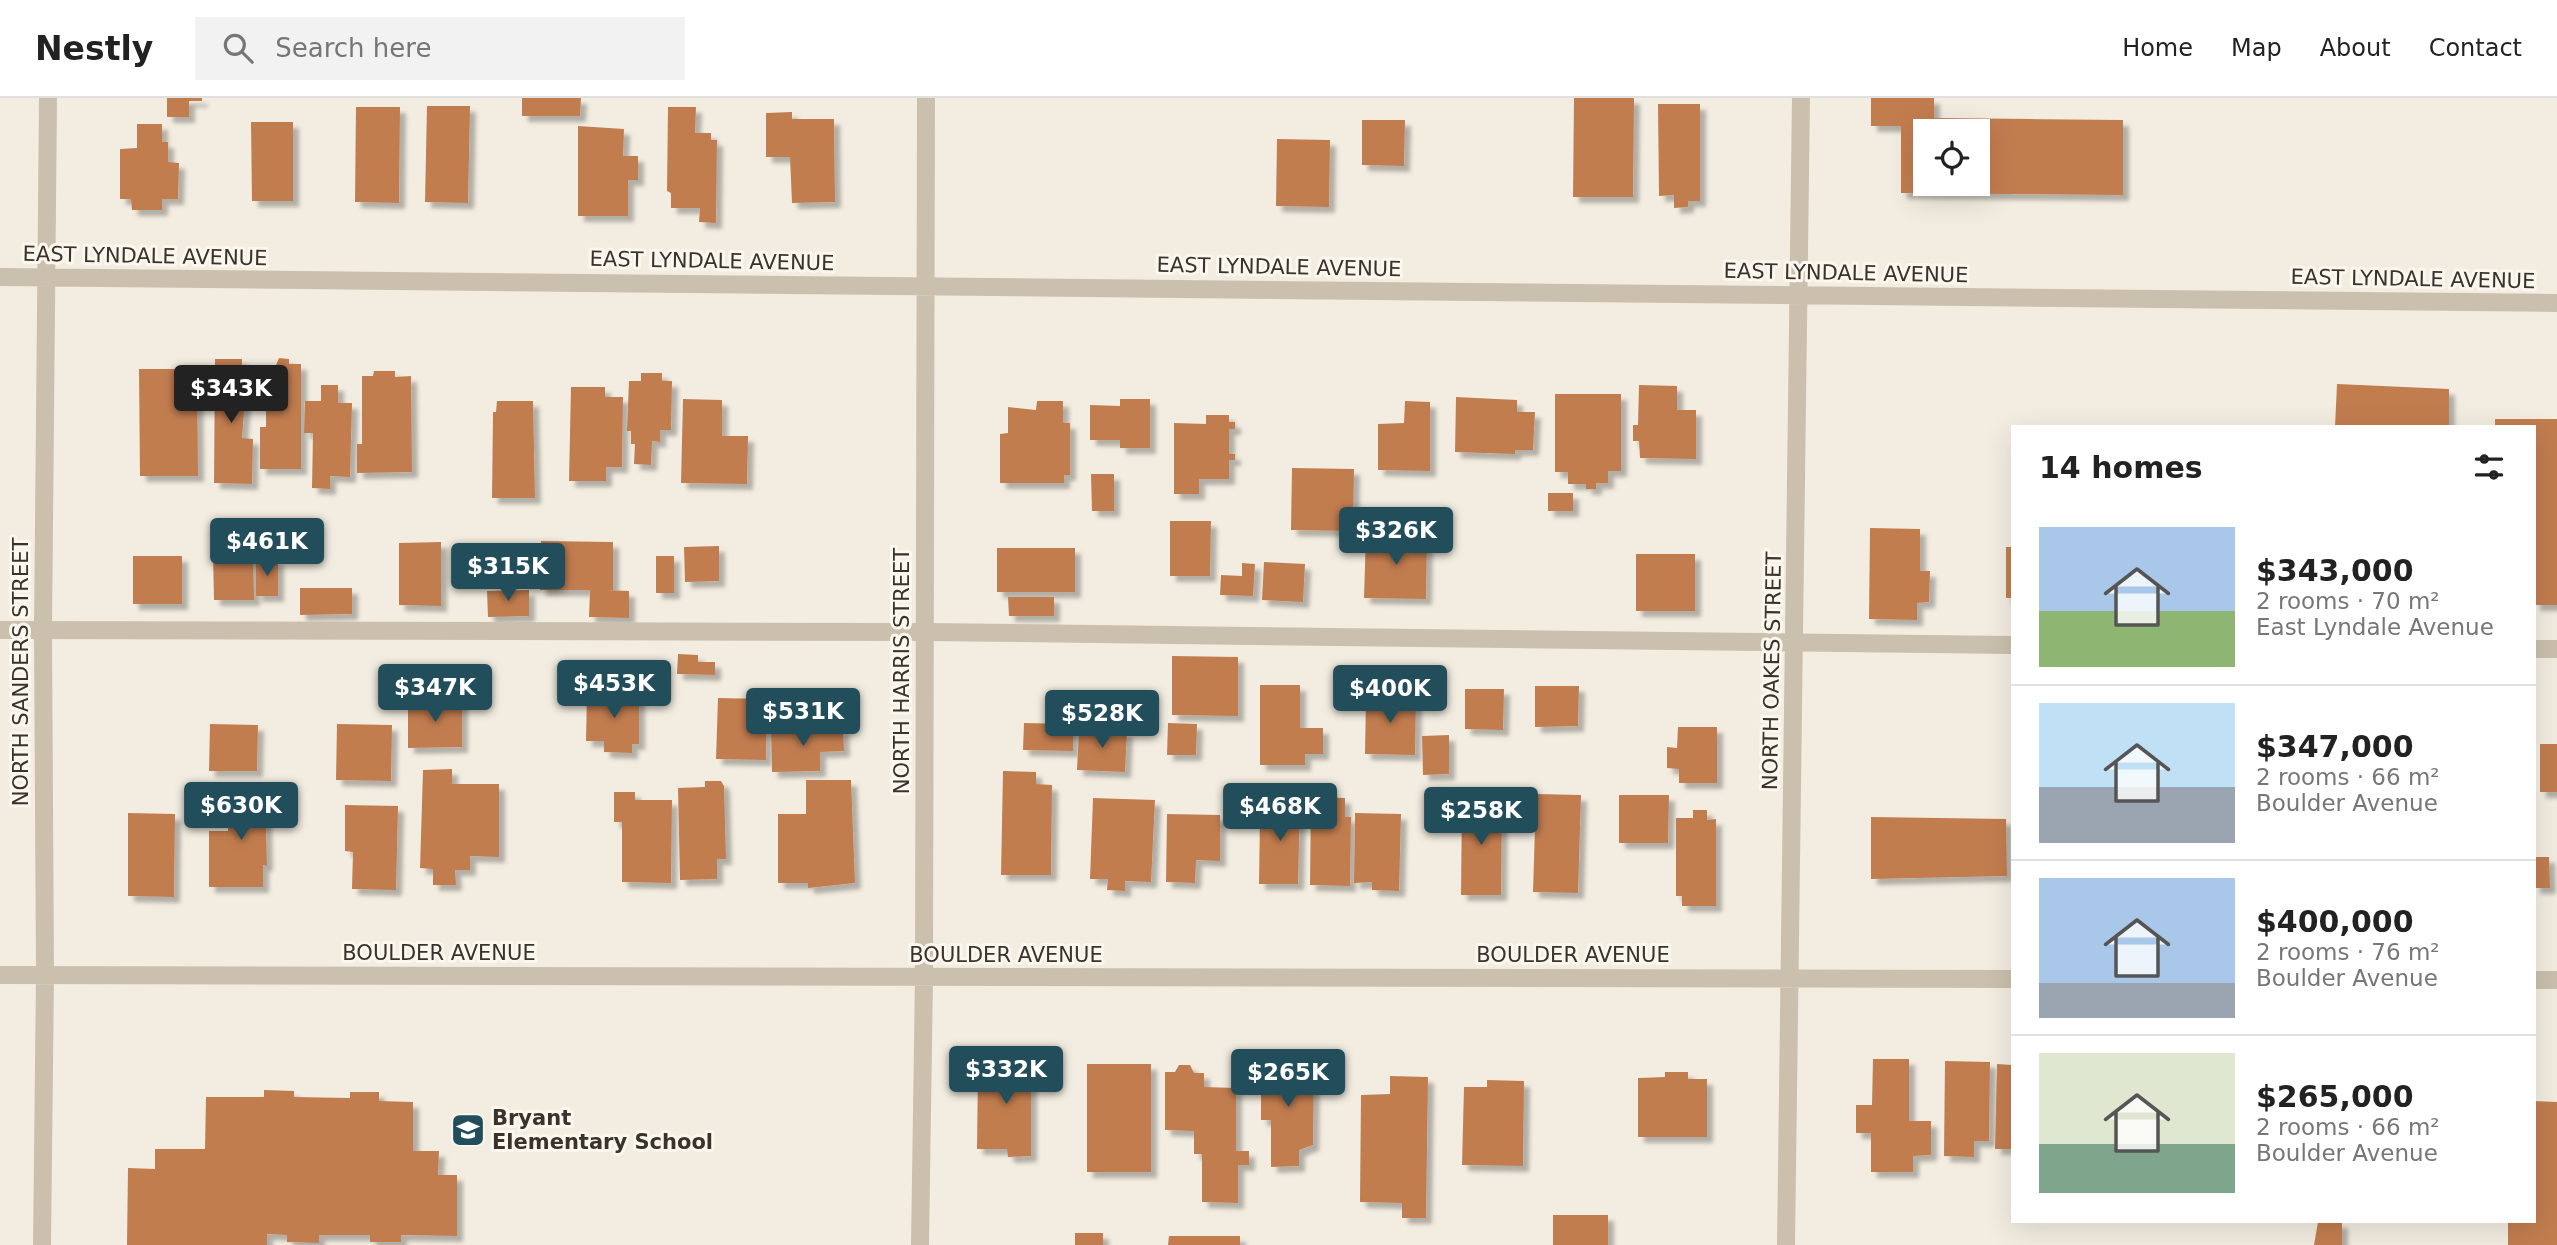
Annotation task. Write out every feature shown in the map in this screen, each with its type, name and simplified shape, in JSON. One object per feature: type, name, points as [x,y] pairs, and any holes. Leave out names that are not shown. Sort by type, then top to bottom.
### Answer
[{"type":"street","name":"NORTH SANDERS STREET","points":[[42,1245],[46,975],[43,630],[48,98]]},
{"type":"street","name":"NORTH HARRIS STREET","points":[[920,1245],[925,977],[926,98]]},
{"type":"street","name":"NORTH OAKES STREET","points":[[1786,1245],[1801,98]]},
{"type":"street","name":"EAST LYNDALE AVENUE","points":[[0,277],[2557,303]]},
{"type":"street","points":[[0,630],[925,632],[2011,645]]},
{"type":"street","points":[[2536,649],[2557,649]]},
{"type":"street","name":"BOULDER AVENUE","points":[[0,975],[2011,979]]},
{"type":"street","points":[[2536,980],[2557,980]]},
{"type":"building","points":[[167,98],[202,98],[202,101],[189,101],[189,117],[167,117]]},
{"type":"building","points":[[522,98],[581,98],[580,116],[522,116]]},
{"type":"building","points":[[1574,98],[1634,98],[1633,197],[1573,197]]},
{"type":"building","points":[[1871,98],[1934,98],[1934,118],[2123,120],[2123,195],[1990,194],[1990,119],[1913,119],[1913,193],[1901,193],[1901,126],[1871,126]]},
{"type":"building","points":[[1658,104],[1700,104],[1700,201],[1688,201],[1688,207],[1674,208],[1674,195],[1659,196]]},
{"type":"building","points":[[427,106],[470,106],[468,203],[425,202]]},
{"type":"building","points":[[356,107],[400,107],[399,203],[355,202]]},
{"type":"building","points":[[668,107],[696,107],[695,133],[711,133],[711,140],[717,140],[716,223],[699,222],[700,208],[671,208],[671,193],[667,191]]},
{"type":"building","points":[[792,112],[792,119],[834,119],[835,202],[792,203],[790,157],[766,157],[766,113]]},
{"type":"building","points":[[1362,120],[1405,120],[1404,166],[1362,165]]},
{"type":"building","points":[[251,122],[293,122],[293,201],[252,201]]},
{"type":"building","points":[[137,124],[162,124],[162,142],[168,142],[168,162],[179,163],[178,199],[162,199],[162,210],[132,210],[131,199],[120,199],[120,149],[137,148]]},
{"type":"building","points":[[578,126],[624,129],[623,156],[638,156],[638,180],[628,180],[628,216],[578,216]]},
{"type":"building","points":[[1277,139],[1330,140],[1329,207],[1276,206]]},
{"type":"building","points":[[279,358],[289,359],[289,364],[301,364],[301,469],[260,469],[260,427],[266,427],[266,365],[276,365]]},
{"type":"building","points":[[215,359],[242,359],[242,374],[247,374],[242,438],[253,439],[252,484],[214,483]]},
{"type":"building","points":[[139,369],[197,369],[198,476],[140,476]]},
{"type":"building","points":[[374,371],[395,371],[395,377],[411,376],[412,472],[357,473],[357,444],[362,444],[362,376],[373,376]]},
{"type":"building","points":[[641,373],[662,373],[662,381],[672,381],[671,430],[660,430],[660,442],[652,441],[651,465],[634,464],[635,444],[631,444],[631,431],[627,431],[629,381],[641,381]]},
{"type":"building","points":[[2337,384],[2449,389],[2449,425],[2335,425]]},
{"type":"building","points":[[321,385],[338,385],[338,403],[352,403],[350,477],[330,476],[330,489],[312,488],[313,433],[304,433],[305,401],[321,401]]},
{"type":"building","points":[[1639,385],[1677,386],[1677,410],[1696,410],[1696,459],[1640,458],[1639,441],[1633,441],[1633,425],[1638,425]]},
{"type":"building","points":[[571,387],[605,387],[605,397],[623,397],[622,467],[606,467],[606,481],[569,481]]},
{"type":"building","points":[[1555,394],[1621,394],[1621,471],[1608,471],[1608,483],[1596,483],[1596,489],[1586,489],[1586,484],[1568,484],[1568,472],[1555,472]]},
{"type":"building","points":[[1456,397],[1517,400],[1517,412],[1535,412],[1533,450],[1515,450],[1515,454],[1455,452]]},
{"type":"building","points":[[683,399],[722,400],[722,436],[748,436],[747,484],[681,483]]},
{"type":"building","points":[[1120,399],[1150,399],[1150,448],[1120,448],[1120,440],[1090,440],[1090,405],[1120,406]]},
{"type":"building","points":[[497,401],[533,401],[535,498],[492,498],[493,412],[496,412]]},
{"type":"building","points":[[1037,401],[1063,401],[1063,423],[1070,423],[1070,475],[1064,475],[1064,483],[1000,483],[1000,434],[1008,433],[1008,407],[1036,410]]},
{"type":"building","points":[[1405,401],[1430,402],[1430,471],[1378,470],[1378,424],[1404,423]]},
{"type":"building","points":[[1206,415],[1229,415],[1229,422],[1235,422],[1235,429],[1229,429],[1229,454],[1235,454],[1235,460],[1229,460],[1229,479],[1199,479],[1199,494],[1174,494],[1174,423],[1206,424]]},
{"type":"building","points":[[2495,419],[2557,419],[2557,605],[2536,605],[2536,425],[2495,425]]},
{"type":"building","points":[[1292,468],[1354,469],[1353,531],[1291,530]]},
{"type":"building","points":[[1091,474],[1114,474],[1114,511],[1092,511]]},
{"type":"building","points":[[1548,493],[1573,493],[1573,511],[1548,511]]},
{"type":"building","points":[[1170,521],[1211,521],[1210,576],[1170,576]]},
{"type":"building","points":[[1870,528],[1920,529],[1920,571],[1930,571],[1929,602],[1917,603],[1917,620],[1869,619]]},
{"type":"building","points":[[1366,534],[1427,536],[1426,599],[1364,598]]},
{"type":"building","points":[[541,541],[613,542],[613,590],[605,590],[629,591],[629,618],[589,617],[590,590],[540,590]]},
{"type":"building","points":[[441,542],[441,606],[399,605],[399,543]]},
{"type":"building","points":[[719,546],[719,581],[685,582],[684,547]]},
{"type":"building","points":[[2006,547],[2011,547],[2011,598],[2006,598]]},
{"type":"building","points":[[997,548],[1075,548],[1075,592],[997,592]]},
{"type":"building","points":[[253,553],[254,600],[214,600],[213,554]]},
{"type":"building","points":[[1636,554],[1695,554],[1695,611],[1636,611]]},
{"type":"building","points":[[133,556],[182,556],[182,604],[133,604]]},
{"type":"building","points":[[656,556],[674,556],[674,593],[656,593]]},
{"type":"building","points":[[278,559],[278,596],[256,596],[256,560]]},
{"type":"building","points":[[1264,562],[1305,564],[1303,602],[1262,600]]},
{"type":"building","points":[[1242,563],[1255,564],[1253,596],[1220,595],[1221,575],[1242,576]]},
{"type":"building","points":[[300,588],[352,588],[352,614],[300,615]]},
{"type":"building","points":[[529,590],[529,616],[488,617],[487,591]]},
{"type":"building","points":[[1008,597],[1054,597],[1054,616],[1009,616]]},
{"type":"building","points":[[678,654],[698,655],[698,662],[715,662],[715,675],[677,674]]},
{"type":"building","points":[[1172,656],[1238,657],[1238,716],[1172,715]]},
{"type":"building","points":[[1260,685],[1300,685],[1300,728],[1323,728],[1323,754],[1305,754],[1305,765],[1260,765]]},
{"type":"building","points":[[1535,686],[1579,686],[1578,726],[1535,727]]},
{"type":"building","points":[[1465,689],[1504,689],[1503,730],[1465,729]]},
{"type":"building","points":[[587,692],[639,692],[639,744],[632,744],[632,753],[604,752],[604,741],[586,741]]},
{"type":"building","points":[[1366,695],[1416,696],[1415,755],[1365,754]]},
{"type":"building","points":[[718,698],[767,699],[766,760],[716,759]]},
{"type":"building","points":[[462,701],[462,747],[408,748],[408,702]]},
{"type":"building","points":[[1024,723],[1073,724],[1073,751],[1023,750]]},
{"type":"building","points":[[1168,723],[1197,724],[1196,755],[1167,755]]},
{"type":"building","points":[[210,724],[258,725],[257,771],[209,771]]},
{"type":"building","points":[[337,724],[392,725],[391,781],[336,780]]},
{"type":"building","points":[[1678,727],[1717,727],[1717,783],[1679,783],[1679,769],[1667,768],[1667,747],[1677,748]]},
{"type":"building","points":[[843,728],[844,751],[820,752],[820,771],[772,772],[771,729]]},
{"type":"building","points":[[1079,729],[1127,731],[1125,772],[1077,770]]},
{"type":"building","points":[[1449,735],[1449,774],[1423,775],[1422,736]]},
{"type":"building","points":[[2540,744],[2557,744],[2557,792],[2540,792]]},
{"type":"building","points":[[452,769],[452,784],[499,784],[499,857],[470,856],[470,870],[455,870],[456,885],[433,885],[433,869],[420,868],[423,770]]},
{"type":"building","points":[[1003,771],[1036,772],[1036,784],[1052,785],[1051,875],[1001,875]]},
{"type":"building","points":[[806,780],[851,780],[855,883],[808,888],[808,883],[778,883],[778,814],[806,814]]},
{"type":"building","points":[[705,781],[721,781],[724,786],[726,859],[717,859],[717,879],[680,880],[678,788],[705,787]]},
{"type":"building","points":[[265,786],[267,866],[263,865],[263,887],[209,887],[209,831],[228,831],[229,787]]},
{"type":"building","points":[[614,792],[635,792],[635,800],[672,800],[671,883],[622,882],[622,822],[614,822]]},
{"type":"building","points":[[1536,794],[1581,795],[1578,893],[1533,892]]},
{"type":"building","points":[[1619,795],[1669,795],[1668,843],[1619,843]]},
{"type":"building","points":[[1311,797],[1345,798],[1345,817],[1351,817],[1350,886],[1310,885]]},
{"type":"building","points":[[1093,798],[1155,800],[1151,882],[1125,881],[1125,891],[1107,890],[1108,879],[1090,879]]},
{"type":"building","points":[[1266,799],[1300,800],[1298,884],[1259,884],[1260,816],[1265,816]]},
{"type":"building","points":[[1462,799],[1502,799],[1501,895],[1461,895]]},
{"type":"building","points":[[345,805],[398,806],[396,890],[352,889],[353,852],[345,851]]},
{"type":"building","points":[[1693,810],[1707,810],[1707,820],[1716,819],[1716,906],[1682,906],[1682,896],[1676,896],[1676,818],[1693,818]]},
{"type":"building","points":[[128,813],[175,814],[174,897],[128,896]]},
{"type":"building","points":[[1355,813],[1401,814],[1399,891],[1372,890],[1372,882],[1354,883]]},
{"type":"building","points":[[1167,814],[1220,815],[1220,861],[1196,860],[1195,883],[1166,882]]},
{"type":"building","points":[[1871,817],[2006,819],[2007,876],[1871,879]]},
{"type":"building","points":[[2536,857],[2549,857],[2550,888],[2536,888]]},
{"type":"building","points":[[1006,1054],[1022,1054],[1031,1062],[1031,1156],[1008,1157],[1007,1149],[977,1149],[978,1068],[998,1069],[998,1060]]},
{"type":"building","points":[[1873,1059],[1909,1059],[1909,1121],[1931,1121],[1931,1155],[1913,1156],[1913,1172],[1871,1172],[1871,1133],[1856,1133],[1856,1105],[1872,1105]]},
{"type":"building","points":[[1265,1060],[1308,1060],[1308,1068],[1314,1068],[1313,1145],[1299,1150],[1299,1166],[1271,1167],[1271,1120],[1261,1120],[1261,1070],[1265,1070]]},
{"type":"building","points":[[1945,1061],[1990,1062],[1989,1141],[1974,1141],[1974,1157],[1944,1156]]},
{"type":"building","points":[[1087,1064],[1151,1064],[1151,1172],[1087,1172]]},
{"type":"building","points":[[1997,1064],[2011,1065],[2011,1149],[1995,1149]]},
{"type":"building","points":[[1179,1065],[1190,1065],[1194,1073],[1204,1073],[1204,1087],[1236,1088],[1236,1151],[1249,1151],[1249,1165],[1238,1165],[1238,1203],[1202,1202],[1202,1154],[1194,1154],[1194,1131],[1165,1130],[1165,1072],[1175,1072]]},
{"type":"building","points":[[1665,1072],[1688,1072],[1688,1079],[1707,1079],[1707,1137],[1638,1137],[1638,1078],[1665,1077]]},
{"type":"building","points":[[1390,1076],[1428,1077],[1426,1218],[1402,1218],[1402,1203],[1360,1202],[1361,1095],[1390,1094]]},
{"type":"building","points":[[1487,1080],[1524,1081],[1523,1166],[1462,1165],[1464,1087],[1487,1087]]},
{"type":"building","points":[[264,1090],[294,1091],[294,1097],[350,1098],[350,1092],[379,1092],[379,1101],[413,1102],[413,1151],[439,1151],[438,1175],[457,1175],[457,1236],[401,1235],[401,1242],[370,1242],[370,1235],[319,1235],[319,1243],[287,1242],[287,1235],[267,1234],[267,1245],[127,1245],[128,1168],[155,1169],[155,1149],[205,1149],[206,1097],[264,1097]]},
{"type":"building","points":[[2536,1101],[2557,1102],[2557,1245],[2508,1245],[2508,1223],[2536,1223]]},
{"type":"building","points":[[1553,1215],[1608,1215],[1608,1245],[1553,1245]]},
{"type":"building","points":[[2318,1223],[2342,1223],[2342,1245],[2314,1245]]},
{"type":"building","points":[[1075,1233],[1103,1233],[1103,1245],[1075,1245]]},
{"type":"building","points":[[1169,1236],[1240,1236],[1240,1245],[1168,1245]]},
{"type":"place","name":"Bryant Elementary School","points":[[468,1130]]}]
